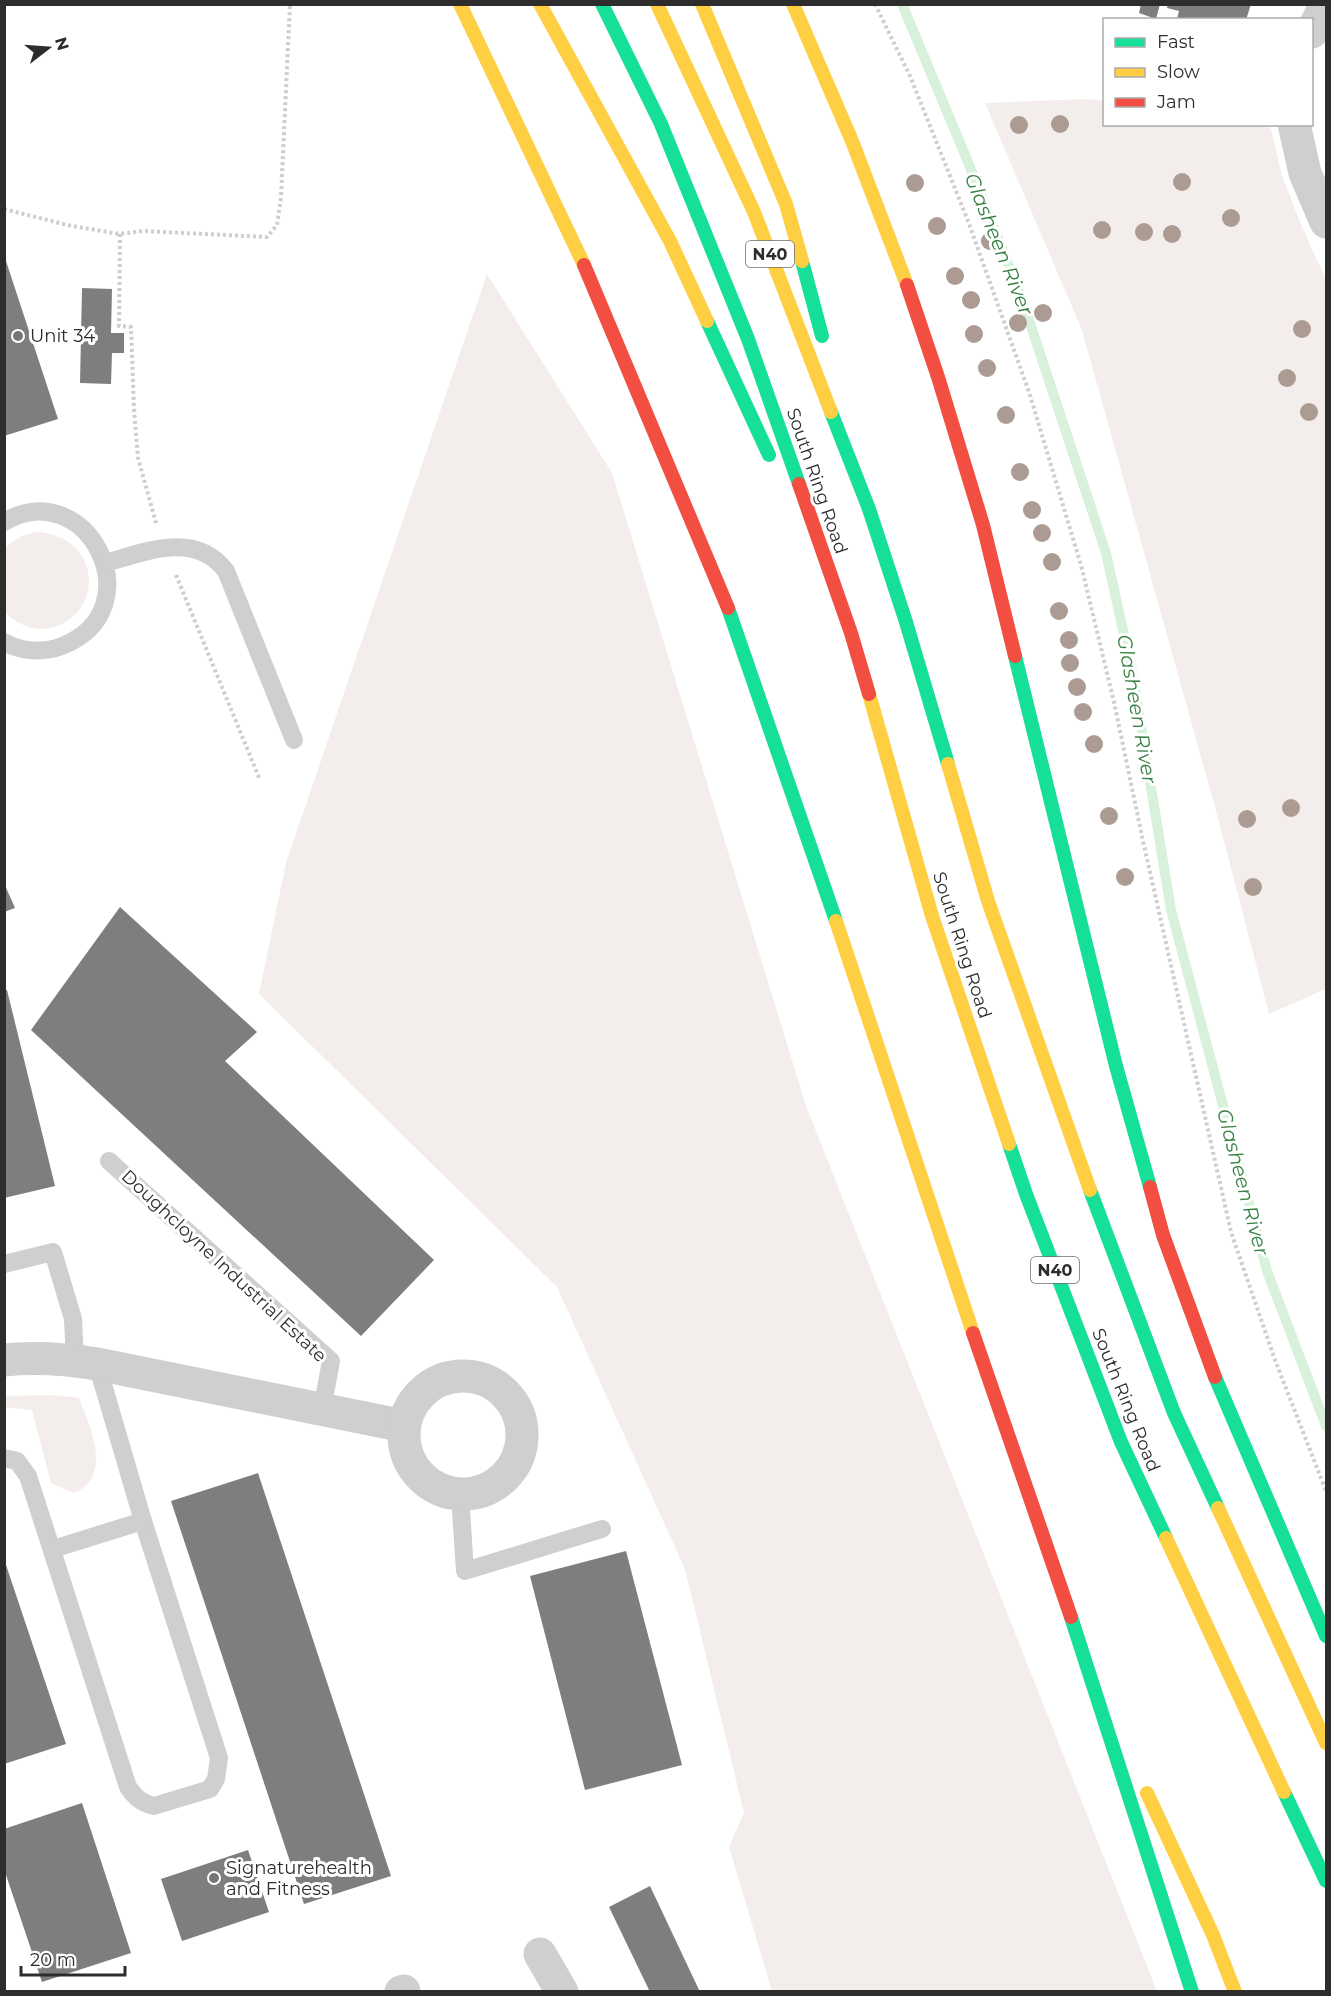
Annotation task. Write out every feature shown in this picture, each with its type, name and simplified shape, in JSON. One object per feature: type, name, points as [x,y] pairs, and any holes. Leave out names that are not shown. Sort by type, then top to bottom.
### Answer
[{"type":"main road","points":[[460,4],[582,259],[721,588],[836,921],[984,1367],[1088,1666],[1192,1992]]},
{"type":"main road","points":[[540,4],[670,241],[776,470]]},
{"type":"main road","name":"South Ring Road","points":[[602,4],[661,124],[748,339],[851,633],[933,916],[1026,1194],[1121,1442],[1326,1881]]},
{"type":"main road","name":"South Ring Road","points":[[657,4],[754,212],[869,509],[906,622],[988,901],[1091,1192],[1174,1413],[1326,1743]]},
{"type":"main road","points":[[702,4],[786,204],[826,351]]},
{"type":"main road","points":[[793,4],[852,141],[901,268],[966,468],[1016,655],[1116,1066],[1163,1235],[1221,1390],[1326,1636]]},
{"type":"main road","points":[[835,385],[869,509]]},
{"type":"main road","points":[[791,503],[851,633]]},
{"type":"main road","points":[[1088,1666],[1133,1763]]},
{"type":"main road","points":[[1143,1785],[1213,1935],[1235,1992]]},
{"type":"street","points":[[1313,28],[1326,4]]},
{"type":"street","points":[[1294,126],[1305,172],[1326,222]]},
{"type":"street","points":[[4,1360],[20,1358],[86,1362],[405,1426]]},
{"type":"street","points":[[458,1376],[477,1377],[495,1385],[510,1398],[519,1415],[523,1434],[520,1453],[511,1471],[488,1489],[479,1493],[460,1495],[441,1491],[424,1480],[411,1465],[405,1446],[405,1426],[410,1408],[423,1392],[438,1381],[458,1376]]},
{"type":"street","points":[[540,1954],[562,1992]]},
{"type":"lane","points":[[4,522],[14,516],[36,512],[59,515],[79,525],[95,542],[105,562],[108,585],[103,608],[91,627],[73,642],[52,650],[29,651],[4,642]]},
{"type":"lane","points":[[105,562],[165,548],[193,547],[211,555],[226,571],[294,740]]},
{"type":"lane","name":"Doughcloyne Industrial Estate","points":[[109,1161],[331,1360],[322,1410]]},
{"type":"lane","points":[[4,1264],[52,1252],[86,1362],[143,1521],[219,1758],[216,1779],[210,1789],[154,1806],[145,1804],[136,1798],[128,1787],[28,1476],[17,1461],[4,1458]]},
{"type":"lane","points":[[460,1495],[465,1571],[602,1529]]},
{"type":"lane","points":[[52,1549],[143,1521]]},
{"type":"path","points":[[4,209],[67,225],[120,234],[142,231],[267,237],[277,225],[283,164],[290,4]]},
{"type":"path","points":[[875,4],[910,76],[964,211],[1029,392],[1081,565],[1114,702],[1143,841],[1232,1232],[1275,1359],[1326,1491]]},
{"type":"path","points":[[120,234],[118,326],[131,327],[138,458],[155,522],[260,780]]},
{"type":"shaded area","points":[[1087,99],[1103,101],[1103,126],[1270,126],[1282,176],[1326,280],[1326,989],[1269,1014],[1218,818],[1082,330],[985,103]]},
{"type":"shaded area","points":[[487,274],[612,473],[806,1106],[1157,1991],[772,1991],[729,1847],[744,1813],[685,1569],[557,1287],[259,994],[286,863]]},
{"type":"shaded area","points":[[36,532],[59,537],[76,548],[86,563],[89,581],[86,598],[77,613],[62,624],[42,629],[22,624],[5,612],[5,549],[19,538]]},
{"type":"shaded area","points":[[54,1395],[79,1398],[96,1450],[93,1475],[86,1485],[74,1493],[51,1483],[32,1410],[5,1407],[5,1396]]},
{"type":"building","points":[[1141,4],[1160,4],[1156,18],[1139,13]]},
{"type":"building","points":[[1168,4],[1251,4],[1247,18],[1177,18],[1179,11],[1167,8]]},
{"type":"building","name":"Unit 34","points":[[4,255],[58,419],[4,436]]},
{"type":"building","points":[[82,288],[112,289],[111,333],[124,333],[124,353],[112,353],[111,384],[80,383]]},
{"type":"building","points":[[4,883],[15,908],[4,912]]},
{"type":"building","points":[[120,907],[257,1032],[225,1061],[434,1260],[361,1336],[31,1030]]},
{"type":"building","points":[[7,990],[55,1186],[4,1198],[4,991]]},
{"type":"building","points":[[258,1473],[391,1876],[304,1904],[171,1501]]},
{"type":"building","points":[[626,1551],[682,1765],[585,1790],[530,1576]]},
{"type":"building","points":[[4,1559],[66,1744],[4,1764]]},
{"type":"building","points":[[82,1803],[131,1953],[42,1982],[4,1869],[4,1829]]},
{"type":"building","points":[[248,1850],[269,1912],[182,1941],[161,1879]]},
{"type":"building","points":[[650,1886],[700,1992],[650,1992],[609,1907]]},
{"type":"waterway","name":"Glasheen River","points":[[902,4],[1023,302],[1106,553],[1132,671],[1171,910],[1267,1271],[1326,1426]]},
{"type":"traffic: fast","points":[[602,4],[661,124],[748,339],[799,484]]},
{"type":"traffic: fast","points":[[802,261],[822,336]]},
{"type":"traffic: fast","points":[[707,321],[769,455]]},
{"type":"traffic: fast","points":[[831,412],[869,509],[906,622],[948,764]]},
{"type":"traffic: fast","points":[[728,608],[836,921]]},
{"type":"traffic: fast","points":[[1015,656],[1116,1066],[1150,1187]]},
{"type":"traffic: fast","points":[[1009,1144],[1121,1442],[1166,1538]]},
{"type":"traffic: fast","points":[[1090,1190],[1174,1413],[1218,1508]]},
{"type":"traffic: fast","points":[[1215,1377],[1326,1636]]},
{"type":"traffic: fast","points":[[1071,1617],[1192,1992]]},
{"type":"traffic: fast","points":[[1284,1792],[1326,1881]]},
{"type":"traffic: slow","points":[[460,4],[584,265]]},
{"type":"traffic: slow","points":[[540,4],[670,241],[707,321]]},
{"type":"traffic: slow","points":[[657,4],[754,212],[831,412]]},
{"type":"traffic: slow","points":[[702,4],[786,204],[802,261]]},
{"type":"traffic: slow","points":[[793,4],[852,141],[907,285]]},
{"type":"traffic: slow","points":[[869,694],[932,916],[1009,1144]]},
{"type":"traffic: slow","points":[[948,764],[988,901],[1090,1190]]},
{"type":"traffic: slow","points":[[836,921],[973,1333]]},
{"type":"traffic: slow","points":[[1218,1508],[1326,1743]]},
{"type":"traffic: slow","points":[[1166,1538],[1284,1792]]},
{"type":"traffic: slow","points":[[1147,1793],[1213,1935],[1235,1992]]},
{"type":"traffic: jam","points":[[584,265],[728,608]]},
{"type":"traffic: jam","points":[[907,285],[983,525],[1015,656]]},
{"type":"traffic: jam","points":[[799,484],[851,633],[869,694]]},
{"type":"traffic: jam","points":[[1150,1187],[1163,1235],[1215,1377]]},
{"type":"traffic: jam","points":[[973,1333],[1071,1617]]},
{"type":"place","name":"Unit 34","points":[[18,336]]},
{"type":"place","name":"Signaturehealth and Fitness","points":[[214,1878]]}]
